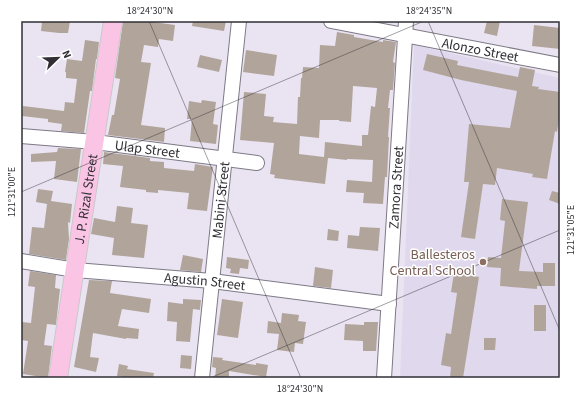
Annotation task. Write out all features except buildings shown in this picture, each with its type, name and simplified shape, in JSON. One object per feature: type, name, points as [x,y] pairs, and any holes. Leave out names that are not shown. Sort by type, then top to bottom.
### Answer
[{"type":"main road","name":"J. P. Rizal Street","points":[[58,378],[113,21]]},
{"type":"street","name":"Mabini Street","points":[[202,378],[238,21]]},
{"type":"street","name":"Alonzo Street","points":[[331,21],[560,64]]},
{"type":"street","name":"Zamora Street","points":[[384,378],[406,21]]},
{"type":"street","name":"Ulap Street","points":[[21,136],[95,142],[257,163]]},
{"type":"street","name":"Agustin Street","points":[[21,261],[75,270],[212,281],[389,304]]},
{"type":"shaded area","name":"Ballesteros Central School","points":[[414,45],[560,78],[560,378],[400,378]]},
{"type":"place","name":"Ballesteros Central School","points":[[483,262]]}]
